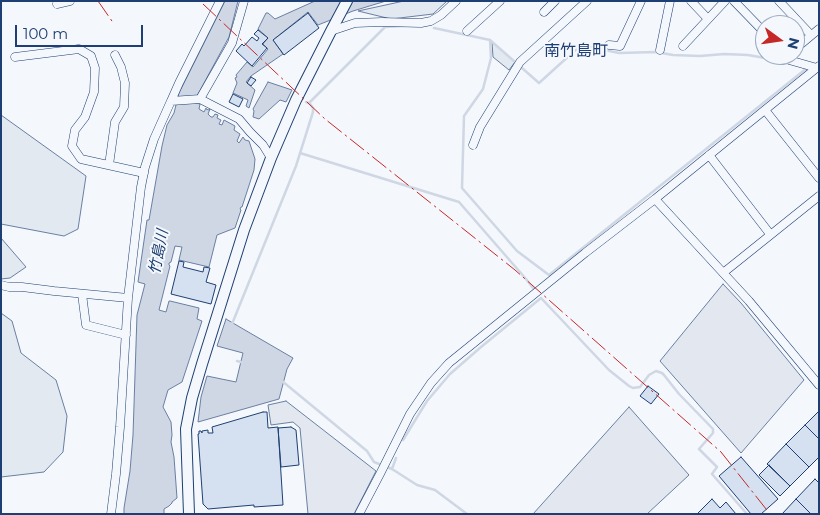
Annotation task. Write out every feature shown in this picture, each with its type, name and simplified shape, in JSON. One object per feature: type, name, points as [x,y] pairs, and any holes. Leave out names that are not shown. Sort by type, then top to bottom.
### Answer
[{"type":"street","points":[[57,4],[70,1]]},
{"type":"street","points":[[111,514],[118,445],[128,298],[141,187],[154,139],[173,101],[178,83],[220,1]]},
{"type":"street","points":[[198,99],[232,43],[244,1]]},
{"type":"street","points":[[189,514],[186,429],[192,398],[244,230],[271,158],[296,100],[347,1]]},
{"type":"street","points":[[332,28],[355,23],[421,23],[431,21],[441,15],[456,1]]},
{"type":"street","points":[[468,31],[500,1]]},
{"type":"street","points":[[544,12],[555,1]]},
{"type":"street","points":[[473,145],[480,127],[520,62],[587,1]]},
{"type":"street","points":[[609,45],[620,46],[641,1]]},
{"type":"street","points":[[660,50],[670,1]]},
{"type":"street","points":[[691,1],[708,19]]},
{"type":"street","points":[[683,46],[725,1]]},
{"type":"street","points":[[779,1],[812,35]]},
{"type":"street","points":[[736,2],[755,22]]},
{"type":"street","points":[[805,41],[819,29]]},
{"type":"street","points":[[14,57],[78,49],[91,56],[95,68],[94,92],[84,117],[75,130],[72,146],[81,159],[144,173]]},
{"type":"street","points":[[109,165],[115,122],[124,107],[125,83],[122,67],[115,56]]},
{"type":"street","points":[[805,64],[818,67]]},
{"type":"street","points":[[359,514],[410,414],[431,383],[449,363],[818,67]]},
{"type":"street","points":[[173,101],[198,99],[240,119],[263,145],[271,158]]},
{"type":"street","points":[[765,110],[818,176]]},
{"type":"street","points":[[709,155],[770,234]]},
{"type":"street","points":[[723,273],[819,196]]},
{"type":"street","points":[[655,199],[749,301],[817,381]]},
{"type":"street","points":[[1,285],[128,298]]},
{"type":"street","points":[[82,294],[86,325],[126,335]]},
{"type":"shaded area","points":[[404,1],[447,1],[433,14],[391,19],[358,11]]},
{"type":"shaded area","points":[[492,42],[515,62],[509,70],[493,57]]},
{"type":"shaded area","points":[[1,115],[86,176],[78,229],[64,236],[1,224]]},
{"type":"shaded area","points":[[1,238],[26,267],[10,278],[1,279]]},
{"type":"shaded area","points":[[723,284],[741,303],[804,380],[741,453],[660,361]]},
{"type":"shaded area","points":[[1,313],[12,321],[21,353],[56,380],[67,416],[63,452],[44,472],[1,477]]},
{"type":"shaded area","points":[[286,401],[376,471],[354,514],[308,514],[300,428],[293,422],[271,425],[268,405]]},
{"type":"shaded area","points":[[629,407],[689,475],[647,514],[533,514]]},
{"type":"water","name":"竹島川","points":[[225,1],[238,1],[229,37],[195,103],[200,104],[199,109],[204,112],[206,108],[210,109],[208,114],[211,117],[215,114],[218,115],[217,118],[221,120],[219,124],[222,125],[224,120],[235,126],[234,130],[240,134],[237,141],[239,143],[243,137],[249,141],[255,159],[254,170],[235,228],[217,235],[209,267],[179,260],[182,247],[175,246],[171,262],[169,263],[170,266],[159,310],[166,312],[169,301],[199,308],[197,319],[202,321],[182,382],[168,390],[163,407],[171,422],[171,442],[177,498],[164,509],[164,514],[124,514],[133,435],[137,315],[145,284],[138,282],[147,220],[149,220],[167,125],[174,113],[179,93]]},
{"type":"water","points":[[315,1],[386,1],[353,11],[318,25],[308,12],[273,40],[283,54],[251,76],[246,82],[255,90],[249,108],[246,106],[248,100],[233,93],[237,83],[235,78],[247,62],[253,67],[268,49],[263,44],[268,38],[258,29],[266,13],[275,19]]},
{"type":"water","points":[[268,82],[292,90],[286,102],[280,100],[259,119],[253,117],[253,109]]},
{"type":"water","points":[[226,319],[293,358],[287,369],[279,399],[198,422],[201,397],[207,376],[236,382],[243,353],[217,346]]},
{"type":"building","points":[[308,13],[319,28],[284,55],[273,40]]},
{"type":"building","points":[[258,30],[268,38],[262,44],[267,48],[252,66],[236,51],[242,44],[244,46],[252,37],[257,41],[259,38],[254,34]]},
{"type":"building","points":[[251,77],[256,80],[251,86],[247,83]]},
{"type":"building","points":[[233,94],[243,99],[239,107],[229,102]]},
{"type":"building","points":[[179,261],[184,262],[183,267],[203,272],[204,267],[210,268],[206,282],[216,285],[211,304],[171,294]]},
{"type":"building","points":[[648,386],[659,394],[651,404],[640,396]]},
{"type":"building","points":[[819,411],[819,439],[805,425]]},
{"type":"building","points":[[267,412],[268,428],[278,427],[283,505],[254,507],[254,505],[208,509],[203,504],[199,431],[202,433],[202,431],[208,430],[208,433],[213,433],[212,427]]},
{"type":"building","points":[[805,425],[819,439],[819,457],[809,467],[786,444]]},
{"type":"building","points":[[291,427],[296,430],[299,465],[281,467],[278,428]]},
{"type":"building","points":[[786,444],[809,467],[790,486],[767,464]]},
{"type":"building","points":[[741,457],[778,499],[761,514],[751,514],[719,476]]},
{"type":"building","points":[[769,465],[790,486],[780,496],[759,475]]},
{"type":"building","points":[[815,479],[819,483],[819,514],[811,514],[796,499]]},
{"type":"building","points":[[712,499],[720,508],[726,502],[736,514],[697,514]]},
{"type":"building","points":[[796,499],[811,514],[782,514]]},
{"type":"waterway","points":[[309,103],[385,27],[404,26]]},
{"type":"waterway","points":[[434,28],[490,40],[515,62]]},
{"type":"waterway","points":[[490,40],[491,58],[483,89],[464,116],[462,188],[517,251],[549,275],[807,68]]},
{"type":"waterway","points":[[522,68],[539,83],[581,45],[619,53],[656,52],[673,55],[700,56],[724,54],[755,56]]},
{"type":"waterway","points":[[232,324],[296,166],[313,112],[313,108],[306,102]]},
{"type":"waterway","points":[[300,153],[459,202],[533,288]]},
{"type":"waterway","points":[[403,440],[427,401],[450,374],[541,298],[609,370],[629,386],[633,388],[640,387],[649,375],[656,371],[664,375],[679,394],[713,429],[713,433],[699,449],[717,467],[712,474],[747,514]]},
{"type":"waterway","points":[[237,361],[244,363]]},
{"type":"waterway","points":[[282,381],[367,451],[374,462],[392,469],[417,485],[435,490],[467,514]]},
{"type":"waterway","points":[[392,469],[396,458]]},
{"type":"power","points":[[98,1],[114,24]]},
{"type":"power","points":[[203,4],[325,119],[515,270],[721,452],[770,514]]},
{"type":"district","name":"南竹島町","points":[[576,51]]}]
